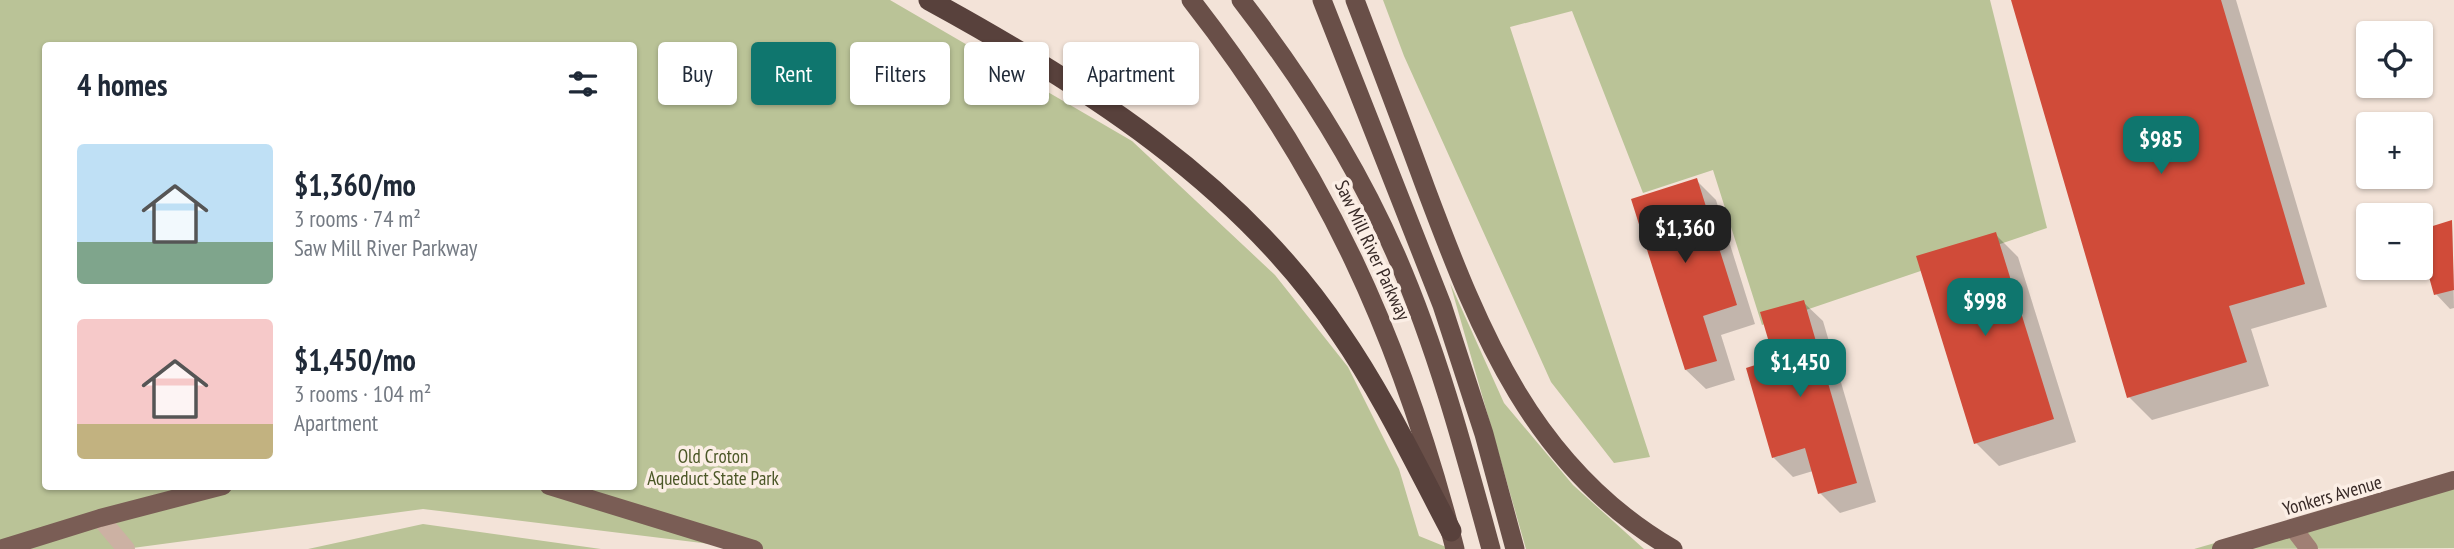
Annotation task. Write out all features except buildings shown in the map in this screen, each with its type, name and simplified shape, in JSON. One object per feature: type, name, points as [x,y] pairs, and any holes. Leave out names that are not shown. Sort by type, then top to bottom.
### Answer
[{"type":"highway","points":[[929,0],[1091,96],[1173,156],[1251,227],[1286,264],[1341,333],[1390,415],[1453,540]]},
{"type":"highway","name":"Saw Mill River Parkway","points":[[1191,0],[1283,127],[1327,202],[1355,258],[1405,383],[1453,540]]},
{"type":"highway","name":"Saw Mill River Parkway","points":[[1241,0],[1286,61],[1340,145],[1395,253],[1450,404],[1491,549]]},
{"type":"highway","points":[[1322,0],[1442,305],[1484,434],[1515,549]]},
{"type":"highway","points":[[1354,0],[1467,297],[1501,370],[1541,429],[1576,469],[1613,506],[1674,549]]},
{"type":"main road","name":"Yonkers Avenue","points":[[2221,549],[2454,480]]},
{"type":"main road","points":[[0,549],[100,518],[208,490]]},
{"type":"main road","points":[[562,490],[754,549]]},
{"type":"main road","points":[[2293,528],[2309,549]]},
{"type":"street","points":[[100,518],[125,549]]},
{"type":"green space","name":"Old Croton Aqueduct State Park","points":[[0,0],[890,0],[964,43],[964,105],[1049,105],[1049,93],[1063,101],[1063,105],[1070,105],[1132,141],[1275,275],[1348,367],[1399,469],[1419,536],[1451,549],[751,549],[423,509],[125,549],[0,549]]},
{"type":"green space","points":[[1383,0],[1990,0],[2047,228],[1762,325],[1713,170],[1643,193],[1572,11],[1510,27],[1650,457],[1614,463],[1551,382],[1404,56]]},
{"type":"green space","points":[[1450,283],[1504,403],[1573,485],[1644,549],[1526,549]]},
{"type":"green space","points":[[2454,474],[2454,548],[2194,549]]},
{"type":"green space","points":[[423,524],[601,549],[308,549]]}]
